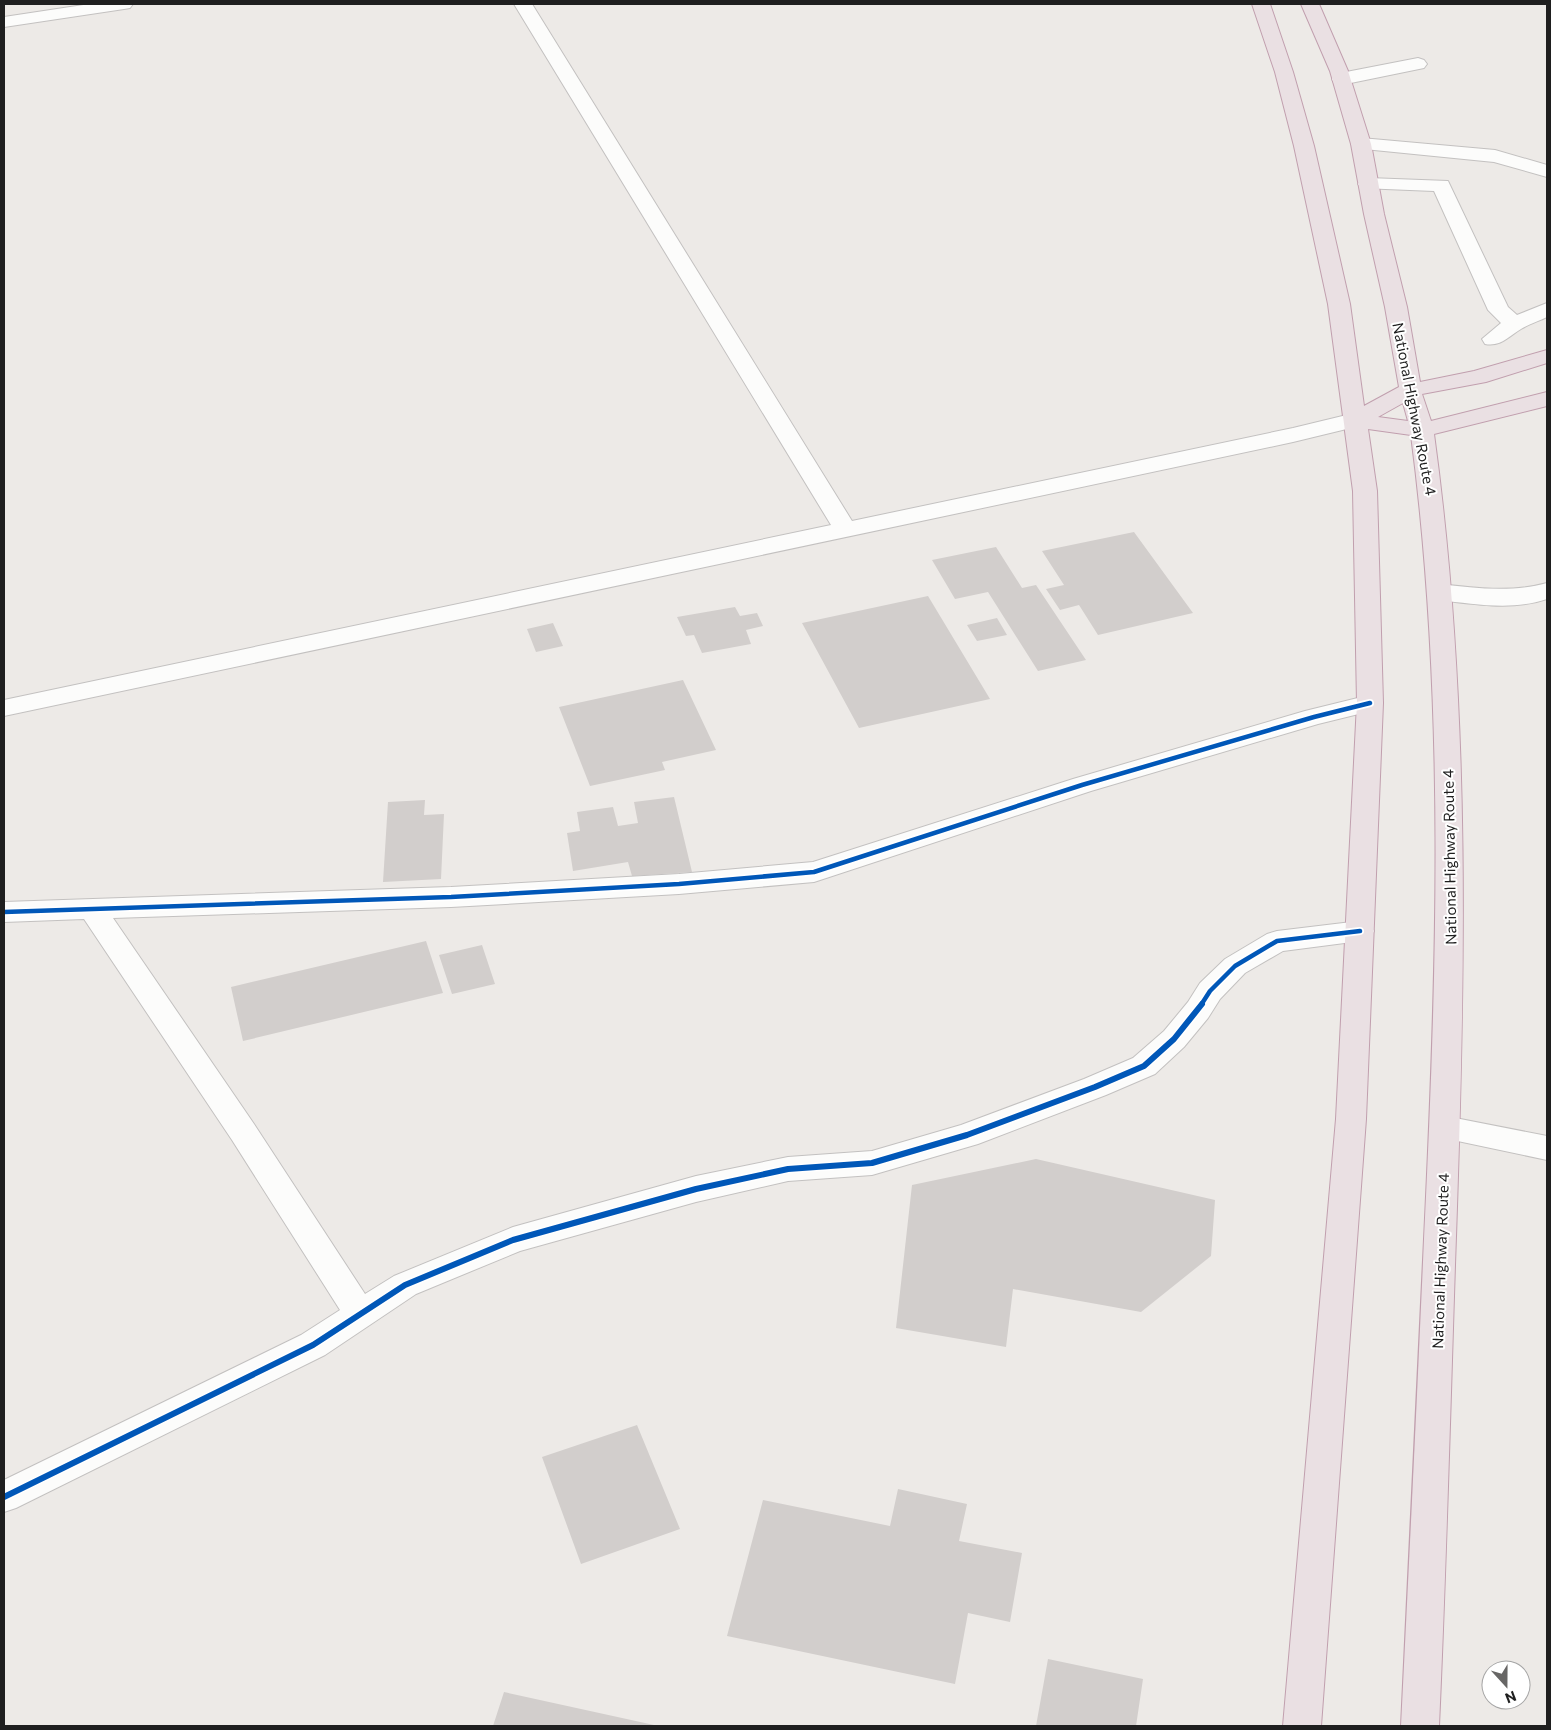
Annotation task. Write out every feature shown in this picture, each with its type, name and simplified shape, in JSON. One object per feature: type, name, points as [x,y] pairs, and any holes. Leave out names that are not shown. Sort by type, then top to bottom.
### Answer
[{"type":"highway","points":[[1261,4],[1284,72],[1321,216],[1339,304],[1365,491],[1370,703],[1351,1119],[1302,1726]]},
{"type":"highway","name":"National Highway Route 4","points":[[1310,4],[1342,79],[1361,144],[1368,184],[1396,307],[1410,390],[1422,430],[1432,497],[1446,693],[1450,939],[1445,1128],[1420,1726]]},
{"type":"highway","points":[[1355,420],[1410,390],[1478,377],[1547,356]]},
{"type":"highway","points":[[1355,420],[1422,430],[1517,408],[1547,399]]},
{"type":"street","points":[[4,22],[124,4]]},
{"type":"street","points":[[523,4],[846,531]]},
{"type":"street","points":[[1342,79],[1418,64]]},
{"type":"street","points":[[1361,144],[1495,156],[1547,171]]},
{"type":"street","points":[[1368,184],[1441,185],[1499,310],[1514,324]]},
{"type":"street","points":[[1493,339],[1514,324],[1547,309]]},
{"type":"street","points":[[4,708],[846,531],[1355,420]]},
{"type":"street","points":[[1439,592],[1508,597],[1536,596],[1547,591]]},
{"type":"street","points":[[4,912],[451,897],[679,884],[814,872],[1082,785],[1370,703]]},
{"type":"street","points":[[92,909],[243,1132],[361,1315]]},
{"type":"street","points":[[4,1497],[313,1346],[405,1285],[513,1240],[696,1189],[760,1175],[788,1169],[872,1163],[967,1135],[1095,1087],[1144,1066],[1174,1039],[1198,1010],[1210,991],[1235,966],[1277,941],[1360,931]]},
{"type":"street","points":[[1445,1128],[1547,1148]]},
{"type":"building","points":[[1134,532],[1193,613],[1098,635],[1079,605],[1060,610],[1046,589],[1064,585],[1042,551]]},
{"type":"building","points":[[996,547],[1022,588],[1036,585],[1086,660],[1038,671],[988,592],[955,599],[932,560]]},
{"type":"building","points":[[928,596],[990,699],[859,728],[802,623]]},
{"type":"building","points":[[735,607],[740,616],[757,613],[763,626],[746,630],[751,644],[702,653],[694,635],[686,636],[677,617]]},
{"type":"building","points":[[997,618],[1007,635],[977,641],[967,625]]},
{"type":"building","points":[[553,623],[563,646],[536,652],[527,629]]},
{"type":"building","points":[[683,680],[716,750],[662,762],[665,770],[590,786],[559,707]]},
{"type":"building","points":[[674,797],[692,872],[632,876],[628,862],[573,871],[567,833],[580,831],[577,812],[613,807],[618,826],[638,823],[634,802]]},
{"type":"building","points":[[425,800],[424,815],[444,814],[441,879],[383,882],[388,802]]},
{"type":"building","points":[[426,941],[443,993],[243,1041],[231,987]]},
{"type":"building","points":[[482,945],[495,984],[452,994],[439,955]]},
{"type":"building","points":[[1036,1159],[1215,1200],[1211,1256],[1141,1312],[1013,1289],[1006,1347],[896,1328],[912,1185]]},
{"type":"building","points":[[637,1425],[680,1529],[581,1564],[542,1457]]},
{"type":"building","points":[[898,1489],[967,1504],[959,1541],[1022,1553],[1010,1622],[968,1613],[955,1684],[727,1636],[763,1500],[890,1526]]},
{"type":"building","points":[[1048,1659],[1143,1679],[1136,1726],[1036,1726]]},
{"type":"building","points":[[504,1692],[654,1725],[493,1726]]},
{"type":"cycle path","points":[[4,912],[451,897],[679,884],[814,872],[1082,785],[1314,717],[1370,703]]},
{"type":"cycle path","points":[[4,1497],[313,1345],[405,1285],[513,1240],[696,1189],[788,1169],[872,1163],[967,1135],[1095,1087],[1144,1066],[1174,1039],[1198,1010],[1210,991],[1235,966],[1277,941],[1360,931]]}]
